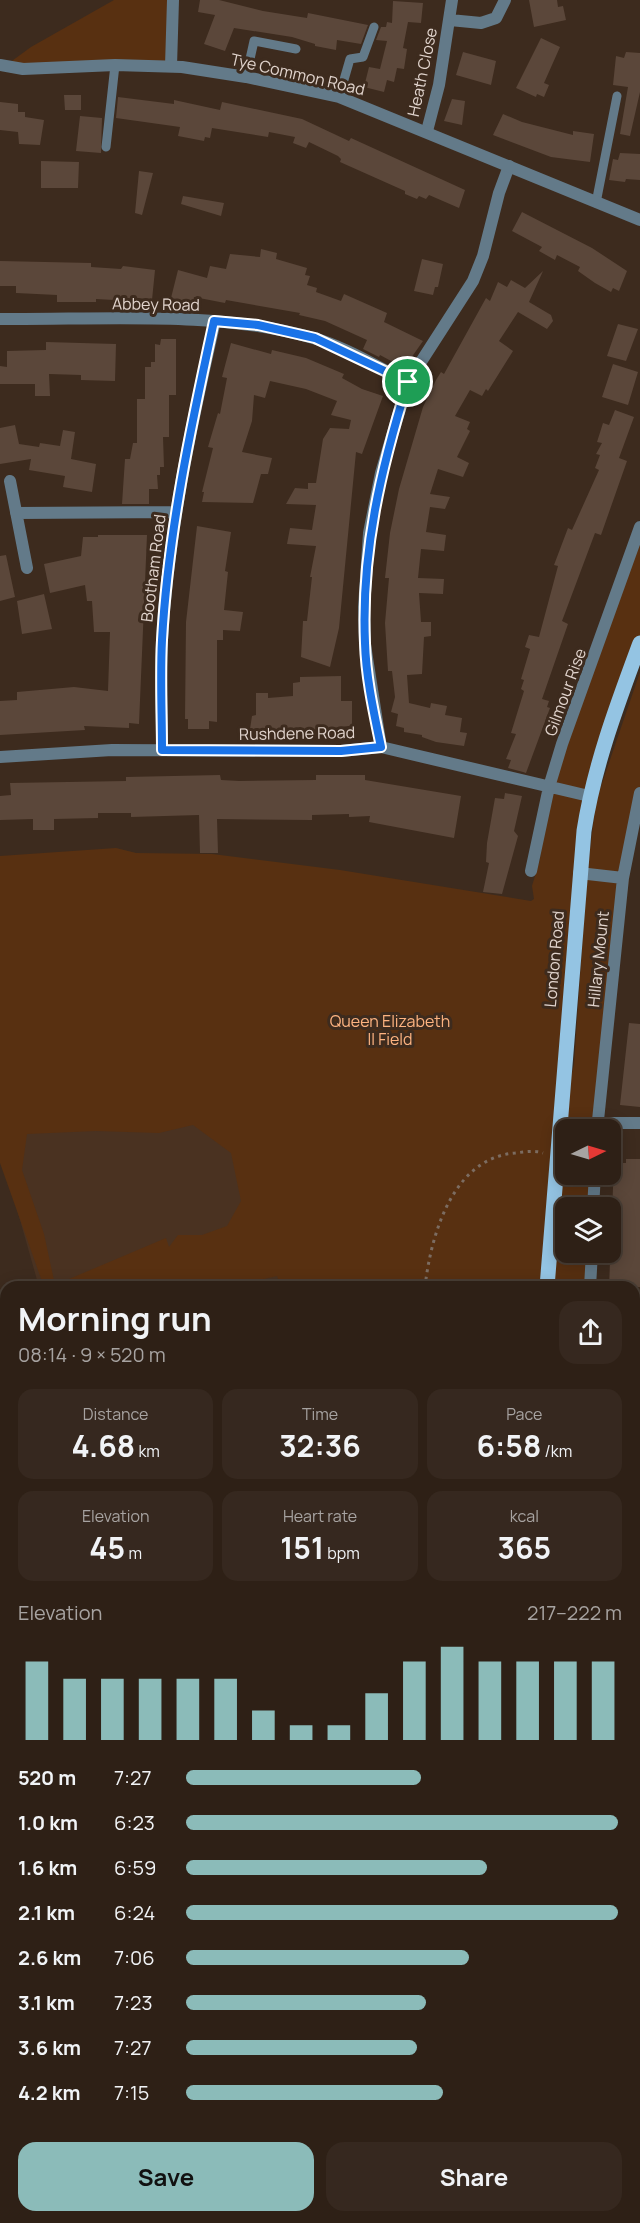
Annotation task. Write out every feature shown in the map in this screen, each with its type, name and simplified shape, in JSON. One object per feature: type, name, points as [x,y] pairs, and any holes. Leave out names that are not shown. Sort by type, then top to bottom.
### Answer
[{"type":"main road","name":"London Road","points":[[559,1119],[579,873],[589,796],[612,719],[640,643]]},
{"type":"main road","name":"London Road","points":[[547,1281],[555,1172]]},
{"type":"street","points":[[171,66],[173,0]]},
{"type":"street","name":"Heath Close","points":[[427,131],[439,85],[452,0]]},
{"type":"street","name":"Heath Close","points":[[450,20],[481,23],[496,18],[505,0]]},
{"type":"street","name":"Tye Common Road","points":[[0,65],[23,69],[115,65],[171,66],[246,77],[339,97],[427,131],[640,220]]},
{"type":"street","points":[[381,747],[365,645],[365,571],[369,533],[381,473],[408,382],[473,281],[509,166]]},
{"type":"street","name":"Abbey Road","points":[[0,319],[214,321],[258,325],[315,338],[408,382]]},
{"type":"street","name":"Bootham Road","points":[[162,750],[162,640],[176,512],[193,415],[214,321]]},
{"type":"street","points":[[10,481],[27,568]]},
{"type":"street","points":[[16,513],[176,512]]},
{"type":"street","name":"Gilmour Rise","points":[[531,871],[549,787],[640,527]]},
{"type":"street","name":"Rushdene Road","points":[[0,757],[112,750],[341,751],[381,747],[589,796]]},
{"type":"street","name":"Hillary Mount","points":[[598,1119],[623,878],[640,793]]},
{"type":"street","points":[[579,873],[623,878]]},
{"type":"street","points":[[621,1124],[640,1123]]},
{"type":"street","points":[[590,1281],[591,1263]]},
{"type":"lane","points":[[339,97],[350,59],[363,57],[374,27]]},
{"type":"lane","points":[[246,77],[254,41],[296,49]]},
{"type":"lane","points":[[106,147],[115,65]]},
{"type":"lane","points":[[596,202],[617,96]]},
{"type":"path","points":[[426,1281],[446,1210],[464,1177],[490,1158],[508,1154],[538,1152],[555,1158]]},
{"type":"shaded area","points":[[254,1088],[289,1281],[37,1281],[0,1149],[0,1113]]},
{"type":"green space","points":[[114,0],[173,0],[171,66],[5,66],[31,47]]},
{"type":"green space","name":"Queen Elizabeth II Field","points":[[640,527],[640,643],[589,796],[560,1119],[555,1119],[555,1185],[594,1185],[594,1197],[555,1197],[555,1263],[591,1263],[590,1281],[279,1281],[277,1276],[255,1281],[64,1281],[166,1238],[169,1247],[178,1235],[202,1235],[227,1226],[241,1201],[231,1153],[193,1125],[159,1133],[96,1131],[27,1134],[22,1170],[44,1234],[54,1281],[42,1281],[0,1163],[0,856],[116,848],[136,853],[212,854],[340,870],[531,901],[534,899],[532,886],[540,859],[549,787]]},
{"type":"green space","name":"Queen Elizabeth II Field","points":[[640,672],[640,793],[598,1119],[560,1119],[574,1065],[587,874],[596,801]]},
{"type":"building","points":[[200,0],[219,0],[263,11],[307,18],[308,13],[368,25],[361,44],[337,40],[336,50],[315,46],[315,44],[292,37],[234,28],[225,51],[204,44],[215,15],[198,12]]},
{"type":"building","points":[[529,0],[557,0],[558,7],[563,6],[566,20],[534,27]]},
{"type":"building","points":[[393,1],[423,3],[421,23],[408,22],[403,48],[407,49],[404,69],[397,68],[394,82],[387,80],[384,92],[364,87],[369,67],[380,69],[387,41],[376,40],[381,27],[386,27],[387,22],[392,23]]},
{"type":"building","points":[[541,38],[560,47],[544,83],[549,85],[544,97],[537,94],[536,97],[516,88]]},
{"type":"building","points":[[463,52],[496,61],[491,85],[456,75]]},
{"type":"building","points":[[626,52],[640,53],[640,92],[630,136],[620,134],[628,87],[613,85],[616,56],[624,58]]},
{"type":"building","points":[[64,95],[81,95],[81,110],[65,110]]},
{"type":"building","points":[[118,97],[174,104],[174,100],[220,110],[222,102],[302,119],[349,141],[351,138],[465,190],[459,208],[429,195],[426,199],[419,196],[417,199],[405,194],[405,191],[340,162],[341,159],[338,156],[309,142],[306,148],[293,143],[295,137],[269,132],[268,137],[212,128],[210,138],[205,137],[204,141],[178,136],[180,127],[116,118]]},
{"type":"building","points":[[452,99],[465,101],[462,125],[444,121]]},
{"type":"building","points":[[0,102],[18,104],[18,112],[25,112],[25,117],[44,120],[40,145],[19,144],[18,132],[0,130]]},
{"type":"building","points":[[503,114],[522,122],[573,135],[573,131],[594,134],[590,162],[551,157],[493,135]]},
{"type":"building","points":[[80,116],[102,118],[101,153],[76,151]]},
{"type":"building","points":[[620,153],[640,154],[640,180],[626,179],[625,182],[609,180],[613,159],[618,160]]},
{"type":"building","points":[[41,161],[79,162],[78,188],[41,188]]},
{"type":"building","points":[[139,171],[153,173],[142,215],[135,213]]},
{"type":"building","points":[[183,196],[224,203],[221,216],[181,204]]},
{"type":"building","points":[[522,212],[592,248],[627,271],[619,291],[613,288],[611,292],[578,271],[580,267],[557,255],[555,260],[539,251],[542,247],[512,231]]},
{"type":"building","points":[[261,249],[277,253],[276,259],[307,268],[305,275],[310,276],[307,285],[317,288],[316,292],[341,301],[344,294],[387,313],[384,322],[423,341],[404,368],[363,349],[367,340],[325,321],[299,315],[300,313],[226,300],[225,303],[194,297],[193,303],[171,298],[178,270],[207,278],[210,266],[226,269],[230,254],[260,257]]},
{"type":"building","points":[[422,259],[443,264],[438,287],[435,287],[433,295],[414,291]]},
{"type":"building","points":[[0,261],[91,263],[91,267],[121,269],[123,266],[155,270],[152,300],[132,297],[132,301],[96,299],[96,302],[57,302],[57,295],[16,293],[16,286],[0,286]]},
{"type":"building","points":[[543,271],[529,302],[551,315],[553,321],[547,329],[518,312],[499,341],[513,351],[488,391],[486,389],[482,396],[470,390],[455,416],[470,422],[467,429],[470,431],[457,457],[469,463],[463,477],[438,469],[430,494],[450,497],[445,509],[430,507],[426,532],[446,535],[444,551],[421,549],[418,578],[444,579],[443,594],[419,593],[421,622],[431,622],[431,636],[424,637],[422,674],[407,675],[409,703],[430,708],[431,703],[447,706],[445,715],[462,718],[460,732],[467,733],[464,746],[436,742],[422,735],[404,732],[404,728],[396,726],[398,714],[391,712],[395,697],[392,671],[388,671],[385,623],[389,578],[385,578],[390,533],[399,489],[423,407],[436,380],[441,372],[444,374],[486,298],[490,301],[498,282],[507,287],[511,280],[525,288]]},
{"type":"building","points":[[618,324],[638,329],[626,361],[607,356]]},
{"type":"building","points":[[161,339],[176,339],[176,395],[169,395],[169,437],[163,437],[164,467],[160,467],[160,475],[157,475],[158,489],[149,489],[149,504],[122,504],[125,459],[130,459],[133,443],[137,443],[137,399],[145,399],[145,367],[151,367],[151,362],[155,362],[155,344],[160,345]]},
{"type":"building","points":[[46,342],[116,344],[115,381],[81,380],[81,375],[49,374],[50,396],[35,396],[35,384],[0,384],[0,366],[7,367],[7,351],[46,350]]},
{"type":"building","points":[[231,343],[271,354],[272,350],[306,358],[344,374],[342,378],[362,389],[383,396],[362,454],[356,452],[339,628],[330,667],[301,657],[303,621],[307,621],[312,577],[310,577],[316,546],[287,544],[290,528],[312,530],[316,505],[286,504],[295,488],[308,489],[308,483],[316,483],[323,439],[330,428],[349,429],[351,420],[331,415],[337,401],[306,389],[270,381],[265,398],[254,395],[252,421],[242,452],[272,458],[268,474],[261,474],[253,503],[202,502],[204,492],[202,492],[213,448],[208,447],[218,413],[220,414],[227,378],[222,377]]},
{"type":"building","points":[[613,364],[638,372],[628,405],[602,397]]},
{"type":"building","points":[[615,410],[634,417],[619,458],[627,461],[601,535],[595,533],[562,621],[568,624],[542,699],[549,701],[547,707],[550,708],[526,773],[508,768],[511,760],[506,759],[516,734],[511,733],[524,691],[521,689],[524,680],[521,679],[530,649],[525,647],[529,635],[539,637],[558,566],[554,565],[568,528],[572,530],[599,470],[595,468],[600,455],[596,454],[602,443],[597,442],[603,423],[609,425]]},
{"type":"building","points":[[15,425],[19,444],[39,447],[40,443],[60,446],[63,430],[75,432],[71,459],[96,464],[92,492],[63,487],[65,476],[29,470],[31,459],[0,464],[0,428]]},
{"type":"building","points":[[197,526],[231,532],[225,571],[228,572],[224,610],[243,612],[240,631],[223,630],[223,640],[217,640],[217,722],[209,721],[209,729],[188,729],[188,719],[185,719],[186,622]]},
{"type":"building","points":[[98,535],[147,535],[139,724],[129,723],[129,728],[84,726],[85,730],[0,735],[0,701],[17,700],[17,692],[74,687],[108,691],[110,632],[94,632],[92,601],[87,601],[85,585],[50,593],[44,564],[81,556],[83,537],[98,537]]},
{"type":"building","points":[[6,555],[15,597],[0,601],[0,556]]},
{"type":"building","points":[[44,594],[52,629],[22,634],[17,601]]},
{"type":"building","points":[[341,676],[341,701],[352,701],[352,724],[349,726],[297,732],[250,729],[252,716],[256,715],[256,693],[268,693],[268,698],[293,696],[293,683],[300,682],[300,677]]},
{"type":"building","points":[[220,775],[221,780],[239,781],[316,780],[316,775],[365,775],[365,780],[461,796],[454,838],[369,822],[370,816],[349,817],[349,814],[312,815],[312,820],[217,819],[218,853],[200,853],[199,815],[131,817],[131,813],[98,813],[98,818],[54,819],[54,830],[33,830],[33,819],[0,820],[0,796],[11,795],[10,783],[126,781],[126,777]]},
{"type":"building","points":[[505,793],[522,796],[514,831],[518,836],[502,894],[483,892],[489,863],[486,862],[487,843],[495,798],[504,799]]},
{"type":"building","points":[[629,1023],[640,1024],[640,1107],[620,1105]]},
{"type":"building","points":[[626,1159],[640,1159],[640,1281],[609,1281],[610,1263],[621,1263],[621,1197],[613,1197],[613,1185],[621,1185],[621,1163],[626,1163]]},
{"type":"route","points":[[214,321],[258,325],[315,338],[408,382],[381,473],[369,533],[365,571],[365,645],[371,696],[381,747],[341,751],[162,750],[162,640],[176,512],[193,415],[214,321]]}]
